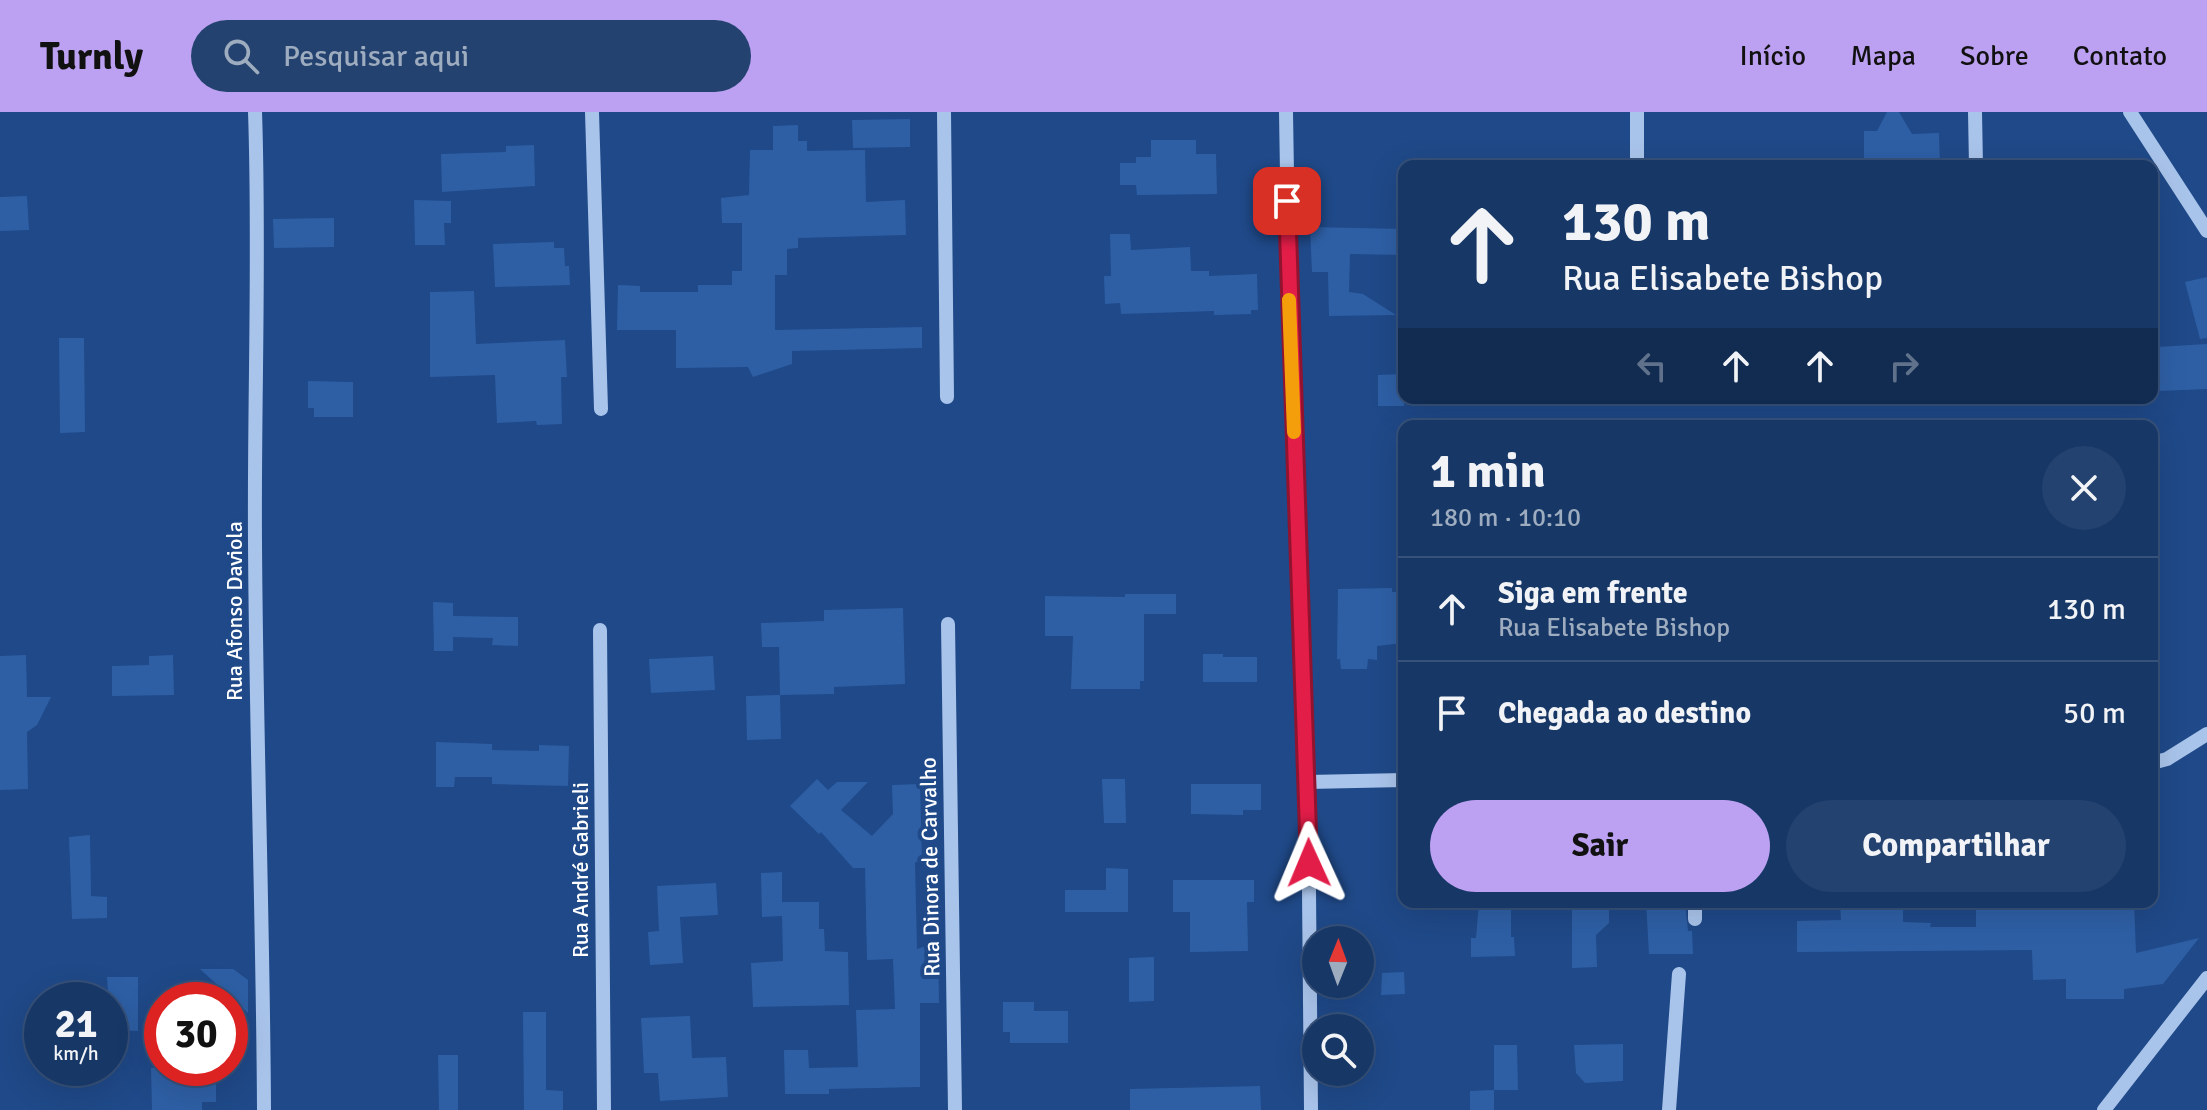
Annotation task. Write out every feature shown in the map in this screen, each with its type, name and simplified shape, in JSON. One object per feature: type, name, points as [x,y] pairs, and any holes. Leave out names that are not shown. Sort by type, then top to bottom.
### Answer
[{"type":"street","name":"Rua Afonso Daviola","points":[[255,112],[258,197],[256,696],[264,1110]]},
{"type":"street","points":[[592,112],[601,409]]},
{"type":"street","points":[[944,112],[947,397]]},
{"type":"street","points":[[1286,112],[1289,298],[1308,782],[1311,1110]]},
{"type":"street","points":[[1637,112],[1637,160]]},
{"type":"street","points":[[1975,112],[1976,160]]},
{"type":"street","points":[[2130,112],[2207,231]]},
{"type":"street","name":"Rua Dinora de Carvalho","points":[[948,624],[955,1110]]},
{"type":"street","name":"Rua André Gabrieli","points":[[600,630],[604,1110]]},
{"type":"street","points":[[2158,761],[2207,734]]},
{"type":"street","points":[[1308,782],[1398,780]]},
{"type":"street","points":[[1695,908],[1695,919]]},
{"type":"street","points":[[1669,1110],[1679,974]]},
{"type":"street","points":[[2104,1110],[2207,978]]},
{"type":"building","points":[[1887,112],[1899,112],[1912,134],[1939,133],[1940,160],[1864,160],[1864,131],[1877,131]]},
{"type":"building","points":[[910,119],[910,147],[853,148],[852,120]]},
{"type":"building","points":[[798,125],[798,141],[807,141],[807,151],[865,150],[866,202],[905,200],[906,235],[798,238],[798,248],[787,249],[787,275],[775,275],[775,330],[922,327],[922,348],[792,351],[792,364],[753,377],[748,367],[676,368],[676,330],[617,330],[618,285],[640,286],[640,292],[698,292],[698,285],[732,285],[732,271],[742,271],[742,223],[722,223],[721,198],[749,195],[750,150],[773,150],[773,126]]},
{"type":"building","points":[[1151,140],[1196,140],[1196,154],[1216,154],[1217,194],[1137,195],[1136,185],[1120,185],[1120,163],[1136,163],[1136,157],[1151,157]]},
{"type":"building","points":[[534,145],[535,186],[442,192],[441,154],[506,152],[506,146]]},
{"type":"building","points":[[27,196],[29,230],[0,231],[0,197]]},
{"type":"building","points":[[414,200],[451,201],[451,223],[444,223],[445,245],[415,245]]},
{"type":"building","points":[[334,218],[334,247],[274,248],[273,219]]},
{"type":"building","points":[[1310,227],[1398,229],[1398,255],[1350,254],[1349,292],[1363,294],[1396,315],[1329,316],[1328,272],[1312,272]]},
{"type":"building","points":[[1110,234],[1130,234],[1131,250],[1190,247],[1191,271],[1209,271],[1209,276],[1257,274],[1258,310],[1251,310],[1251,314],[1214,315],[1214,311],[1121,314],[1120,303],[1105,304],[1104,276],[1111,276]]},
{"type":"building","points":[[554,242],[554,248],[564,248],[570,285],[495,287],[493,244]]},
{"type":"building","points":[[2207,277],[2207,338],[2200,339],[2185,282]]},
{"type":"building","points":[[474,291],[476,344],[565,340],[567,377],[561,377],[562,424],[537,425],[536,421],[497,423],[495,375],[430,377],[430,292]]},
{"type":"building","points":[[59,338],[84,338],[85,432],[60,433]]},
{"type":"building","points":[[2207,344],[2207,389],[2159,391],[2158,347]]},
{"type":"building","points":[[1398,374],[1398,404],[1404,406],[1378,406],[1378,375]]},
{"type":"building","points":[[308,381],[353,382],[353,417],[314,417],[314,408],[308,408]]},
{"type":"building","points":[[1392,588],[1392,592],[1398,592],[1398,644],[1377,646],[1377,660],[1368,659],[1367,669],[1341,669],[1340,659],[1337,659],[1338,589]]},
{"type":"building","points":[[1125,594],[1176,594],[1176,614],[1144,614],[1144,681],[1140,681],[1140,689],[1071,689],[1073,636],[1045,636],[1045,596],[1125,597]]},
{"type":"building","points":[[433,602],[453,603],[453,616],[518,617],[518,646],[492,645],[493,638],[453,637],[453,651],[434,651]]},
{"type":"building","points":[[903,608],[905,684],[834,687],[834,694],[780,695],[779,647],[762,647],[761,623],[824,621],[824,610]]},
{"type":"building","points":[[1203,654],[1257,657],[1257,682],[1203,682]]},
{"type":"building","points":[[26,655],[27,697],[51,697],[37,725],[27,732],[28,789],[0,790],[0,656]]},
{"type":"building","points":[[173,655],[174,695],[112,696],[112,666],[149,665],[149,656]]},
{"type":"building","points":[[713,656],[715,690],[651,693],[649,659]]},
{"type":"building","points":[[780,695],[781,739],[747,740],[746,696]]},
{"type":"building","points":[[436,742],[492,744],[492,750],[539,751],[539,745],[569,746],[568,786],[492,784],[492,777],[455,777],[454,787],[436,787]]},
{"type":"building","points":[[817,779],[828,790],[837,782],[868,782],[841,810],[872,836],[893,814],[892,785],[920,784],[922,862],[915,862],[917,949],[938,942],[939,1003],[920,1003],[920,1087],[829,1089],[829,1094],[785,1094],[784,1050],[808,1050],[809,1068],[858,1067],[856,1010],[895,1009],[893,959],[867,960],[865,868],[853,868],[821,832],[819,834],[790,806]]},
{"type":"building","points":[[1102,779],[1125,779],[1126,823],[1104,823]]},
{"type":"building","points":[[1191,784],[1261,784],[1261,810],[1243,810],[1243,815],[1191,814]]},
{"type":"building","points":[[90,835],[91,896],[107,897],[107,918],[72,919],[69,837]]},
{"type":"building","points":[[1106,868],[1128,869],[1128,912],[1065,912],[1065,890],[1106,890]]},
{"type":"building","points":[[782,872],[782,902],[819,902],[819,929],[824,929],[825,951],[848,952],[849,1005],[753,1007],[751,963],[783,961],[782,916],[762,917],[761,873]]},
{"type":"building","points":[[1173,880],[1254,880],[1254,902],[1247,902],[1248,951],[1190,952],[1190,912],[1173,912]]},
{"type":"building","points":[[716,883],[718,915],[680,917],[683,963],[650,965],[648,932],[659,931],[657,886]]},
{"type":"building","points":[[1478,908],[1511,908],[1511,937],[1514,937],[1515,956],[1471,957],[1471,938],[1476,938]]},
{"type":"building","points":[[1646,908],[1686,908],[1688,931],[1692,931],[1693,954],[1649,954]]},
{"type":"building","points":[[1840,908],[1903,908],[1903,922],[1931,923],[1930,927],[1976,927],[1976,908],[2134,908],[2136,953],[2199,938],[2163,984],[2124,989],[2124,999],[2066,999],[2066,979],[2033,980],[2032,950],[1797,952],[1797,921],[1841,920]]},
{"type":"building","points":[[1572,909],[1609,909],[1609,923],[1596,935],[1597,967],[1572,968]]},
{"type":"building","points":[[1154,957],[1154,1001],[1129,1002],[1129,958]]},
{"type":"building","points":[[200,969],[233,969],[248,980],[248,982],[214,982]]},
{"type":"building","points":[[1404,972],[1405,994],[1381,995],[1382,973]]},
{"type":"building","points":[[107,977],[138,977],[138,1031],[128,1031],[128,982],[107,982]]},
{"type":"building","points":[[1003,1002],[1034,1002],[1034,1011],[1068,1011],[1068,1043],[1010,1043],[1010,1032],[1003,1032]]},
{"type":"building","points":[[523,1012],[546,1012],[546,1090],[563,1091],[563,1110],[524,1110]]},
{"type":"building","points":[[690,1016],[692,1058],[726,1057],[728,1097],[660,1101],[658,1073],[644,1073],[641,1018]]},
{"type":"building","points":[[1623,1044],[1623,1081],[1585,1083],[1576,1073],[1574,1045]]},
{"type":"building","points":[[1494,1045],[1517,1045],[1518,1090],[1494,1090]]},
{"type":"building","points":[[438,1055],[458,1055],[458,1110],[439,1110]]},
{"type":"building","points":[[151,1086],[216,1086],[216,1102],[202,1102],[202,1110],[152,1110]]},
{"type":"building","points":[[1260,1086],[1261,1110],[1130,1110],[1130,1089]]},
{"type":"building","points":[[1494,1090],[1494,1110],[1470,1110],[1470,1091]]},
{"type":"slow traffic","points":[[1289,300],[1294,432]]},
{"type":"route","points":[[1287,201],[1309,863]]}]
